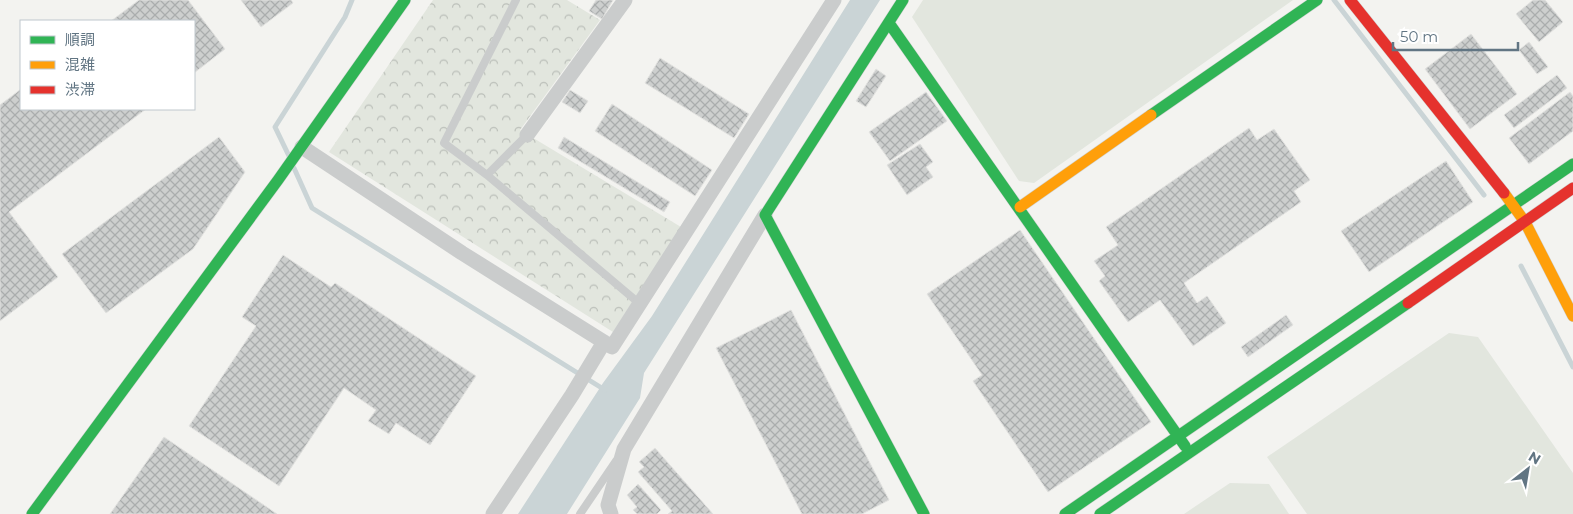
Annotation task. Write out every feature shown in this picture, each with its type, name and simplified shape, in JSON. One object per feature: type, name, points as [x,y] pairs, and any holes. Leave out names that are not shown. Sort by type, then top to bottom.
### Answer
[{"type":"street","points":[[386,28],[392,0]]},
{"type":"street","points":[[32,514],[302,147],[405,0]]},
{"type":"street","points":[[527,135],[625,0]]},
{"type":"street","points":[[302,147],[612,347],[834,0]]},
{"type":"street","points":[[611,514],[608,505],[624,449],[765,215],[903,0]]},
{"type":"street","points":[[1020,207],[1317,0]]},
{"type":"street","points":[[1350,0],[1514,205],[1525,222],[1573,316]]},
{"type":"street","points":[[889,22],[1020,207],[1190,454]]},
{"type":"street","points":[[1065,514],[1573,164]]},
{"type":"street","points":[[1100,514],[1190,454],[1573,188]]},
{"type":"street","points":[[765,215],[924,514]]},
{"type":"street","points":[[494,514],[572,395],[604,342]]},
{"type":"lane","points":[[516,0],[444,143],[487,175],[640,304]]},
{"type":"lane","points":[[487,175],[527,135]]},
{"type":"lane","points":[[580,514],[624,449]]},
{"type":"green space","points":[[433,0],[567,0],[600,20],[520,130],[681,227],[613,332],[329,152]]},
{"type":"green space","points":[[923,0],[1293,0],[1034,183],[1019,181],[912,17]]},
{"type":"green space","points":[[1449,333],[1478,337],[1573,473],[1573,514],[1307,514],[1267,457]]},
{"type":"green space","points":[[1230,483],[1269,484],[1289,514],[1184,514]]},
{"type":"shaded area","points":[[850,0],[880,0],[644,373],[640,398],[567,514],[518,514],[603,383],[652,316]]},
{"type":"building","points":[[139,0],[188,0],[225,49],[195,72],[195,20],[112,20]]},
{"type":"building","points":[[241,0],[291,0],[293,3],[261,27]]},
{"type":"building","points":[[596,0],[613,0],[602,19],[589,11]]},
{"type":"building","points":[[1533,0],[1545,0],[1563,22],[1539,42],[1516,14]]},
{"type":"building","points":[[1471,34],[1517,94],[1470,129],[1425,69]]},
{"type":"building","points":[[1529,42],[1548,67],[1537,74],[1519,50]]},
{"type":"building","points":[[660,58],[749,114],[734,138],[645,83]]},
{"type":"building","points":[[876,69],[886,76],[866,107],[856,101]]},
{"type":"building","points":[[1557,75],[1567,88],[1514,128],[1504,115]]},
{"type":"building","points":[[20,90],[20,110],[145,110],[9,212],[58,277],[0,321],[0,105]]},
{"type":"building","points":[[570,90],[588,101],[580,113],[562,102]]},
{"type":"building","points":[[926,92],[947,121],[890,161],[869,132]]},
{"type":"building","points":[[1570,92],[1573,96],[1573,131],[1529,164],[1509,138]]},
{"type":"building","points":[[612,104],[712,170],[695,196],[595,131]]},
{"type":"building","points":[[1249,128],[1257,140],[1274,129],[1310,180],[1294,191],[1301,202],[1184,283],[1197,303],[1207,296],[1226,323],[1193,346],[1160,300],[1128,322],[1099,281],[1105,276],[1094,261],[1118,245],[1106,227]]},
{"type":"building","points":[[219,137],[245,172],[193,249],[106,313],[62,254]]},
{"type":"building","points":[[564,137],[670,202],[664,212],[558,148]]},
{"type":"building","points":[[920,144],[933,162],[926,167],[933,177],[907,195],[887,165]]},
{"type":"building","points":[[1446,161],[1473,202],[1369,272],[1341,231]]},
{"type":"building","points":[[1020,230],[1151,422],[1048,492],[973,381],[982,375],[927,294]]},
{"type":"building","points":[[283,255],[331,287],[335,283],[476,376],[430,445],[396,423],[389,434],[368,421],[376,410],[344,388],[279,486],[189,426],[256,326],[242,317]]},
{"type":"building","points":[[791,310],[889,500],[862,514],[802,514],[716,348]]},
{"type":"building","points":[[1286,315],[1293,325],[1248,357],[1241,347]]},
{"type":"building","points":[[164,437],[277,514],[110,514]]},
{"type":"building","points":[[655,448],[713,514],[668,514],[672,511],[638,472],[644,467],[639,462]]},
{"type":"building","points":[[638,484],[661,510],[657,514],[637,514],[633,510],[637,507],[627,495]]},
{"type":"waterway","points":[[289,156],[275,127],[345,17],[352,0]]},
{"type":"waterway","points":[[1334,0],[1484,195]]},
{"type":"waterway","points":[[294,168],[312,208],[605,390]]},
{"type":"waterway","points":[[1521,266],[1573,367]]},
{"type":"traffic: fast","points":[[32,514],[278,180],[405,0]]},
{"type":"traffic: fast","points":[[903,0],[765,215],[924,514]]},
{"type":"traffic: fast","points":[[1151,115],[1317,0]]},
{"type":"traffic: fast","points":[[889,23],[1185,446]]},
{"type":"traffic: fast","points":[[1065,514],[1573,164]]},
{"type":"traffic: fast","points":[[1100,514],[1408,303]]},
{"type":"traffic: slow","points":[[1020,207],[1151,115]]},
{"type":"traffic: slow","points":[[1504,193],[1525,222],[1573,316]]},
{"type":"traffic: jam","points":[[1350,0],[1504,193]]},
{"type":"traffic: jam","points":[[1408,303],[1573,188]]}]
